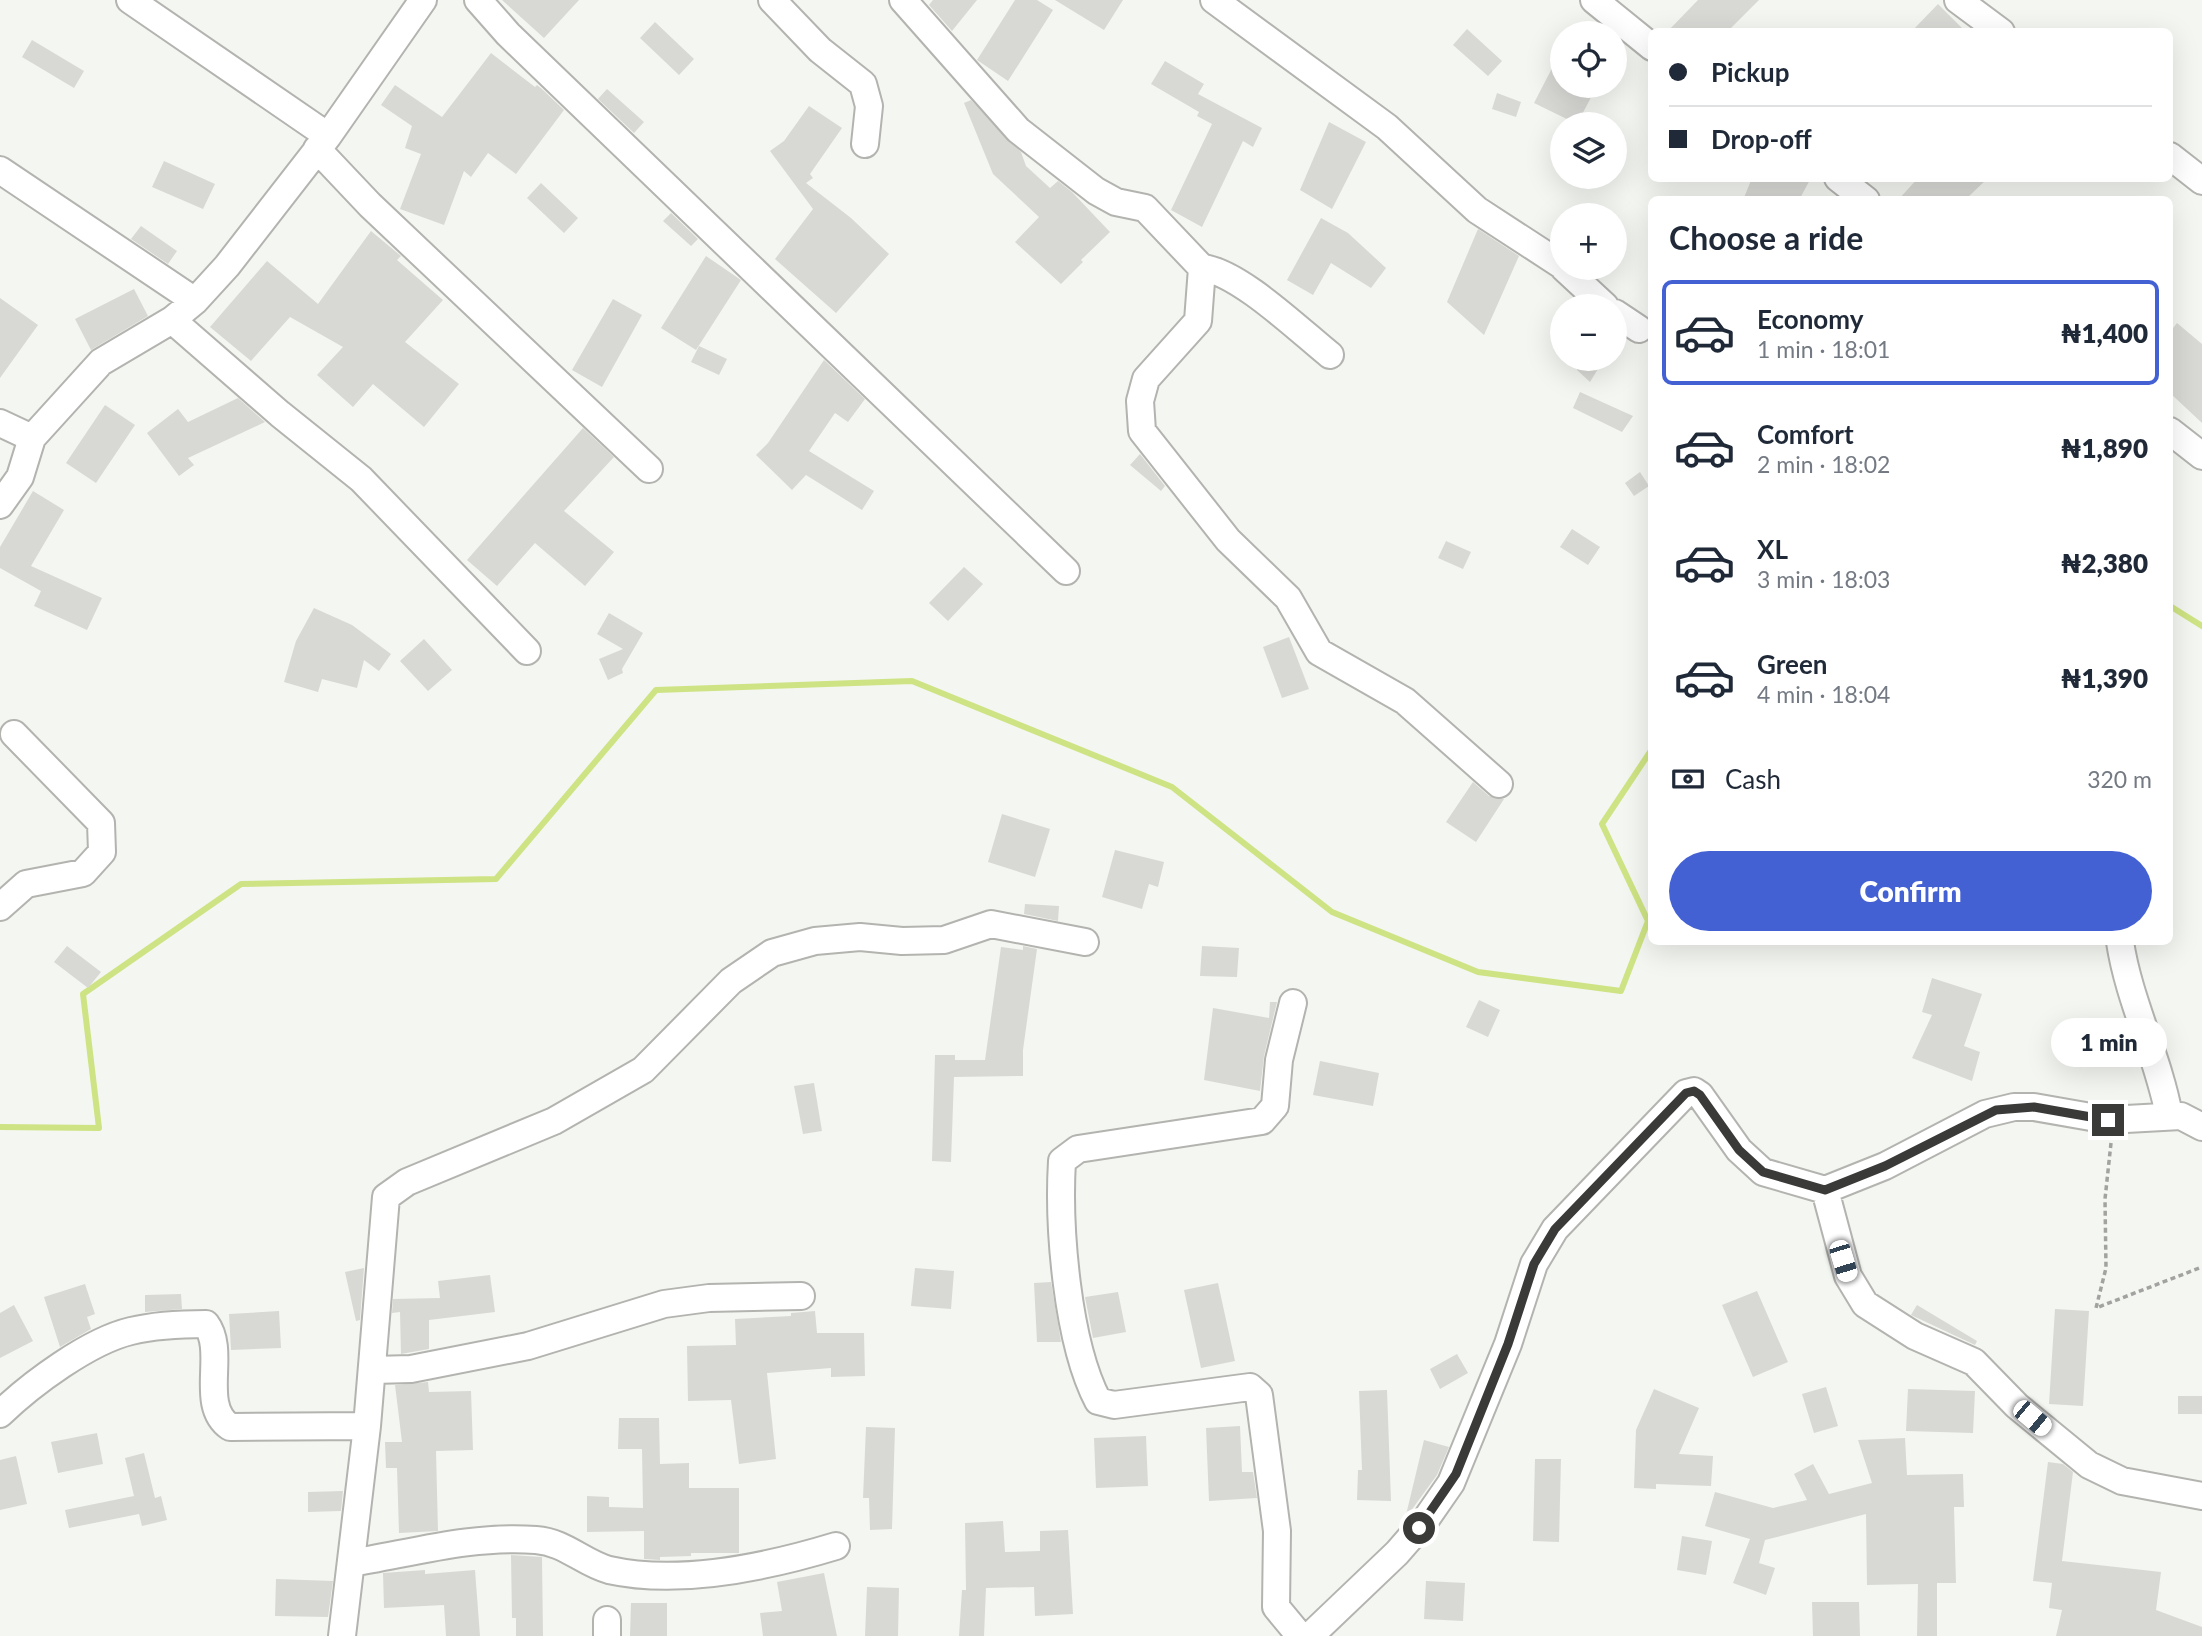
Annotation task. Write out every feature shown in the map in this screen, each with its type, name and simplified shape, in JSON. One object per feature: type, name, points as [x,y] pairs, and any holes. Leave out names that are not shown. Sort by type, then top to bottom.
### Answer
[{"type":"street","points":[[130,0],[322,142],[370,205],[649,469]]},
{"type":"street","points":[[0,505],[19,477],[32,439],[101,362],[172,320],[195,301],[227,267],[322,142],[423,0]]},
{"type":"street","points":[[478,0],[508,34],[1066,571]]},
{"type":"street","points":[[772,0],[820,50],[863,84],[869,106],[865,144]]},
{"type":"street","points":[[903,0],[1018,130],[1096,191],[1116,202],[1145,208],[1202,268],[1217,270],[1245,288],[1330,355]]},
{"type":"street","points":[[1594,0],[1648,44]]},
{"type":"street","points":[[1958,0],[1996,28]]},
{"type":"street","points":[[1228,4],[1387,127],[1478,210],[1550,258]]},
{"type":"street","points":[[2173,158],[2202,181]]},
{"type":"street","points":[[0,170],[195,301]]},
{"type":"street","points":[[1843,182],[1861,196]]},
{"type":"street","points":[[1202,268],[1198,321],[1146,379],[1140,401],[1142,431],[1228,540],[1288,598],[1319,652],[1405,701],[1499,783]]},
{"type":"street","points":[[1578,280],[1592,294]]},
{"type":"street","points":[[172,320],[279,414],[361,479],[527,651]]},
{"type":"street","points":[[1627,322],[1639,330]]},
{"type":"street","points":[[0,423],[32,439]]},
{"type":"street","points":[[2173,433],[2202,456]]},
{"type":"street","points":[[0,907],[26,884],[83,873],[102,852],[101,823],[14,734]]},
{"type":"street","points":[[342,1636],[373,1370],[386,1197],[407,1182],[554,1121],[643,1070],[731,981],[772,953],[816,941],[860,937],[902,941],[944,940],[991,924],[1085,942]]},
{"type":"street","points":[[2121,945],[2128,982],[2157,1065],[2169,1115]]},
{"type":"street","points":[[1293,1003],[1279,1060],[1275,1106],[1262,1121],[1078,1149],[1062,1161],[1061,1182],[1066,1265],[1077,1338],[1098,1401],[1114,1405],[1250,1387],[1259,1395],[1277,1531],[1276,1606],[1300,1636]]},
{"type":"street","points":[[1310,1636],[1424,1522],[1456,1474],[1508,1344],[1534,1264],[1555,1229],[1678,1099],[1690,1091],[1700,1095],[1739,1150],[1763,1172],[1825,1190],[1885,1166],[1996,1110],[2034,1107],[2115,1120],[2169,1115],[2181,1116],[2202,1127]]},
{"type":"street","points":[[1825,1190],[1848,1276],[1865,1304],[1915,1336],[1974,1362],[2017,1406],[2089,1465],[2122,1481],[2202,1496]]},
{"type":"street","points":[[373,1370],[411,1369],[528,1346],[664,1304],[709,1298],[801,1296]]},
{"type":"street","points":[[0,1414],[28,1387],[66,1362],[127,1331],[163,1324],[206,1324],[212,1339],[216,1410],[222,1421],[230,1427],[367,1426]]},
{"type":"street","points":[[351,1563],[451,1544],[511,1539],[563,1546],[609,1570],[693,1574],[746,1570],[836,1546]]},
{"type":"path","points":[[2115,1120],[2105,1199],[2106,1268],[2095,1307],[2202,1267]]},
{"type":"building","points":[[502,0],[579,0],[544,38]]},
{"type":"building","points":[[933,0],[977,0],[952,31],[929,5]]},
{"type":"building","points":[[1015,0],[1037,0],[1053,10],[1008,81],[977,60]]},
{"type":"building","points":[[1055,0],[1123,0],[1104,30]]},
{"type":"building","points":[[1698,0],[1759,0],[1731,28],[1671,28]]},
{"type":"building","points":[[1938,4],[1962,28],[1915,28]]},
{"type":"building","points":[[655,22],[694,59],[679,75],[640,38]]},
{"type":"building","points":[[1467,29],[1502,61],[1488,76],[1453,45]]},
{"type":"building","points":[[32,40],[84,71],[74,88],[22,57]]},
{"type":"building","points":[[491,53],[535,87],[537,85],[564,110],[516,174],[488,153],[471,177],[464,171],[444,225],[400,209],[421,154],[405,148],[412,126],[381,105],[395,85],[442,117]]},
{"type":"building","points":[[1165,61],[1204,84],[1198,94],[1262,128],[1253,147],[1243,141],[1202,227],[1171,210],[1212,124],[1197,116],[1199,112],[1151,84]]},
{"type":"building","points":[[1550,72],[1550,98],[1591,98],[1583,112],[1552,112],[1534,103]]},
{"type":"building","points":[[607,89],[644,122],[634,133],[598,99]]},
{"type":"building","points":[[1497,93],[1521,102],[1516,117],[1492,109]]},
{"type":"building","points":[[971,100],[1021,152],[1026,166],[1050,188],[1058,181],[1072,192],[1110,232],[1061,284],[1015,242],[1039,217],[993,174],[964,103]]},
{"type":"building","points":[[809,106],[842,128],[810,174],[813,178],[806,183],[851,218],[889,254],[836,313],[775,259],[813,209],[770,151],[784,141]]},
{"type":"building","points":[[1329,122],[1366,142],[1332,209],[1300,190]]},
{"type":"building","points":[[164,161],[215,184],[203,209],[152,187]]},
{"type":"building","points":[[1750,182],[1809,182],[1801,196],[1745,196]]},
{"type":"building","points":[[1914,182],[1984,182],[1969,196],[1902,196]]},
{"type":"building","points":[[541,183],[578,218],[564,233],[527,198]]},
{"type":"building","points":[[671,213],[698,239],[691,246],[663,221]]},
{"type":"building","points":[[1321,218],[1348,233],[1386,268],[1371,288],[1331,263],[1313,295],[1287,280]]},
{"type":"building","points":[[141,226],[177,251],[168,264],[131,239]]},
{"type":"building","points":[[1478,229],[1519,256],[1484,335],[1447,302]]},
{"type":"building","points":[[371,231],[401,256],[397,260],[443,300],[405,342],[459,384],[424,427],[373,384],[353,407],[317,375],[343,347],[290,317],[251,361],[210,327],[267,261],[318,304]]},
{"type":"building","points":[[706,256],[741,280],[696,350],[661,328]]},
{"type":"building","points":[[134,289],[148,316],[91,350],[75,319]]},
{"type":"building","points":[[0,298],[38,325],[0,378]]},
{"type":"building","points":[[613,299],[642,315],[602,387],[572,370]]},
{"type":"building","points":[[2177,323],[2202,344],[2202,423],[2173,396],[2173,328]]},
{"type":"building","points":[[699,346],[727,359],[719,375],[691,362]]},
{"type":"building","points":[[824,360],[865,399],[848,422],[835,413],[809,451],[874,491],[862,510],[806,475],[792,490],[756,455],[768,443]]},
{"type":"building","points":[[1578,371],[1597,371],[1590,382]]},
{"type":"building","points":[[1580,392],[1633,416],[1622,432],[1573,408]]},
{"type":"building","points":[[238,398],[265,422],[188,458],[194,465],[179,476],[147,433],[178,409],[188,422]]},
{"type":"building","points":[[105,405],[135,425],[96,483],[66,463]]},
{"type":"building","points":[[583,428],[614,457],[564,511],[614,552],[585,586],[535,543],[497,586],[467,560]]},
{"type":"building","points":[[1140,454],[1165,486],[1161,491],[1130,465]]},
{"type":"building","points":[[1640,472],[1648,487],[1634,496],[1625,483]]},
{"type":"building","points":[[33,491],[64,510],[31,566],[102,598],[87,630],[34,606],[41,591],[0,568],[0,547]]},
{"type":"building","points":[[1572,529],[1600,547],[1588,565],[1560,547]]},
{"type":"building","points":[[1446,541],[1471,552],[1463,569],[1438,558]]},
{"type":"building","points":[[964,567],[983,584],[948,621],[929,603]]},
{"type":"building","points":[[314,608],[352,625],[391,654],[379,671],[364,660],[357,688],[322,679],[318,692],[284,682],[296,641]]},
{"type":"building","points":[[609,613],[643,633],[622,669],[623,673],[608,680],[599,659],[623,649],[597,634]]},
{"type":"building","points":[[1289,637],[1309,689],[1282,698],[1263,647]]},
{"type":"building","points":[[424,639],[452,670],[428,691],[400,661]]},
{"type":"building","points":[[1473,782],[1489,796],[1504,799],[1476,842],[1446,822]]},
{"type":"building","points":[[1002,814],[1050,829],[1035,877],[988,862]]},
{"type":"building","points":[[1115,850],[1164,862],[1158,887],[1149,884],[1142,909],[1102,897]]},
{"type":"building","points":[[1025,904],[1059,906],[1058,921],[1024,914]]},
{"type":"building","points":[[67,946],[101,972],[88,988],[54,962]]},
{"type":"building","points":[[1023,946],[1037,949],[1023,1050],[1023,1076],[954,1077],[951,1162],[932,1161],[935,1055],[955,1055],[955,1060],[985,1060],[1001,947],[1023,950]]},
{"type":"building","points":[[1202,946],[1239,948],[1237,977],[1200,976]]},
{"type":"building","points":[[1932,978],[1982,994],[1964,1046],[1980,1052],[1972,1081],[1912,1058],[1932,1015],[1922,1012]]},
{"type":"building","points":[[1479,1000],[1500,1010],[1488,1037],[1466,1027]]},
{"type":"building","points":[[1270,1002],[1277,1002],[1264,1056],[1260,1091],[1204,1080],[1213,1008],[1269,1018]]},
{"type":"building","points":[[1320,1061],[1379,1073],[1373,1106],[1313,1095]]},
{"type":"building","points":[[814,1083],[822,1131],[803,1134],[794,1086]]},
{"type":"building","points":[[364,1268],[360,1320],[356,1321],[345,1272]]},
{"type":"building","points":[[915,1268],[954,1271],[951,1309],[911,1306]]},
{"type":"building","points":[[490,1275],[495,1312],[429,1320],[429,1349],[401,1354],[400,1312],[392,1313],[393,1299],[440,1298],[438,1281]]},
{"type":"building","points":[[1051,1282],[1061,1342],[1037,1342],[1034,1283]]},
{"type":"building","points":[[1218,1283],[1235,1361],[1201,1368],[1184,1290]]},
{"type":"building","points":[[85,1284],[95,1314],[87,1317],[91,1329],[60,1347],[44,1297]]},
{"type":"building","points":[[1757,1291],[1788,1362],[1753,1377],[1722,1305]]},
{"type":"building","points":[[1118,1292],[1126,1332],[1093,1338],[1085,1297]]},
{"type":"building","points":[[181,1294],[182,1309],[145,1312],[145,1295]]},
{"type":"building","points":[[14,1305],[33,1341],[0,1358],[0,1313]]},
{"type":"building","points":[[1917,1305],[1977,1341],[1975,1345],[1911,1315]]},
{"type":"building","points":[[2055,1309],[2089,1311],[2083,1406],[2049,1404]]},
{"type":"building","points":[[279,1311],[281,1348],[231,1350],[229,1314]]},
{"type":"building","points":[[815,1311],[817,1333],[864,1333],[865,1376],[831,1377],[831,1368],[767,1373],[776,1459],[739,1464],[731,1400],[688,1401],[687,1346],[736,1345],[735,1319],[791,1316],[791,1313]]},
{"type":"building","points":[[1457,1354],[1468,1373],[1440,1389],[1430,1369]]},
{"type":"building","points":[[428,1382],[429,1392],[471,1391],[473,1450],[436,1451],[438,1531],[399,1533],[397,1468],[386,1468],[385,1442],[402,1442],[395,1385]]},
{"type":"building","points":[[1826,1387],[1838,1426],[1814,1433],[1802,1394]]},
{"type":"building","points":[[1654,1389],[1699,1408],[1679,1454],[1713,1456],[1711,1486],[1656,1484],[1656,1489],[1634,1488],[1636,1430]]},
{"type":"building","points":[[1908,1389],[1975,1391],[1973,1433],[1906,1431]]},
{"type":"building","points":[[1387,1390],[1391,1501],[1357,1500],[1358,1470],[1362,1470],[1359,1391]]},
{"type":"building","points":[[2178,1396],[2202,1396],[2202,1414],[2178,1414]]},
{"type":"building","points":[[619,1418],[659,1418],[660,1464],[689,1463],[689,1488],[739,1488],[739,1553],[691,1553],[691,1556],[660,1557],[660,1560],[644,1559],[644,1531],[587,1532],[587,1496],[609,1497],[609,1507],[643,1508],[642,1449],[618,1449]]},
{"type":"building","points":[[1240,1426],[1242,1472],[1253,1472],[1257,1498],[1209,1501],[1206,1428]]},
{"type":"building","points":[[866,1427],[895,1428],[892,1529],[870,1530],[869,1498],[863,1498]]},
{"type":"building","points":[[97,1433],[103,1464],[58,1473],[51,1442]]},
{"type":"building","points":[[1146,1436],[1148,1486],[1096,1488],[1094,1438]]},
{"type":"building","points":[[1905,1438],[1907,1475],[1963,1474],[1964,1507],[1954,1507],[1956,1583],[1937,1583],[1937,1636],[1917,1636],[1918,1584],[1867,1585],[1866,1514],[1765,1540],[1759,1563],[1775,1568],[1766,1595],[1733,1583],[1750,1539],[1705,1526],[1715,1492],[1773,1508],[1807,1500],[1794,1474],[1813,1464],[1829,1494],[1872,1483],[1858,1440]]},
{"type":"building","points":[[1424,1440],[1449,1447],[1437,1475],[1405,1519]]},
{"type":"building","points":[[144,1453],[155,1498],[161,1496],[167,1520],[142,1526],[139,1514],[69,1528],[65,1510],[134,1496],[125,1458]]},
{"type":"building","points":[[16,1456],[27,1504],[0,1510],[0,1460]]},
{"type":"building","points":[[1535,1459],[1561,1459],[1559,1542],[1533,1541]]},
{"type":"building","points":[[2048,1462],[2063,1464],[2073,1472],[2062,1561],[2161,1572],[2156,1610],[2202,1627],[2202,1636],[2056,1636],[2062,1610],[2049,1608],[2052,1583],[2033,1581]]},
{"type":"building","points":[[343,1491],[341,1511],[308,1512],[308,1492]]},
{"type":"building","points":[[1003,1521],[1005,1552],[1040,1551],[1040,1531],[1068,1530],[1073,1614],[1035,1616],[1034,1587],[986,1588],[984,1636],[959,1636],[962,1590],[966,1590],[965,1523]]},
{"type":"building","points":[[1682,1536],[1712,1541],[1706,1575],[1677,1570]]},
{"type":"building","points":[[511,1555],[542,1557],[543,1636],[516,1636],[516,1618],[512,1618]]},
{"type":"building","points":[[425,1570],[425,1574],[475,1570],[480,1636],[446,1636],[444,1605],[384,1608],[383,1573]]},
{"type":"building","points":[[824,1573],[837,1636],[763,1636],[760,1613],[782,1611],[777,1582]]},
{"type":"building","points":[[276,1579],[333,1581],[328,1617],[275,1616]]},
{"type":"building","points":[[1426,1581],[1465,1583],[1463,1621],[1424,1619]]},
{"type":"building","points":[[867,1587],[899,1588],[898,1636],[865,1636]]},
{"type":"building","points":[[1812,1602],[1859,1602],[1860,1636],[1813,1636]]},
{"type":"building","points":[[631,1603],[667,1603],[667,1636],[630,1636]]},
{"type":"waterway","points":[[2173,608],[2202,626]]},
{"type":"waterway","points":[[0,1127],[99,1128],[83,994],[241,884],[496,879],[656,690],[912,681],[1172,787],[1332,912],[1478,972],[1621,991],[1648,921]]},
{"type":"waterway","points":[[1648,755],[1602,824],[1648,921]]},
{"type":"route","points":[[1419,1528],[1456,1474],[1508,1344],[1534,1264],[1555,1229],[1669,1107],[1686,1093],[1694,1091],[1706,1101],[1739,1150],[1763,1172],[1825,1190],[1885,1166],[1996,1110],[2034,1107],[2108,1120]]}]
